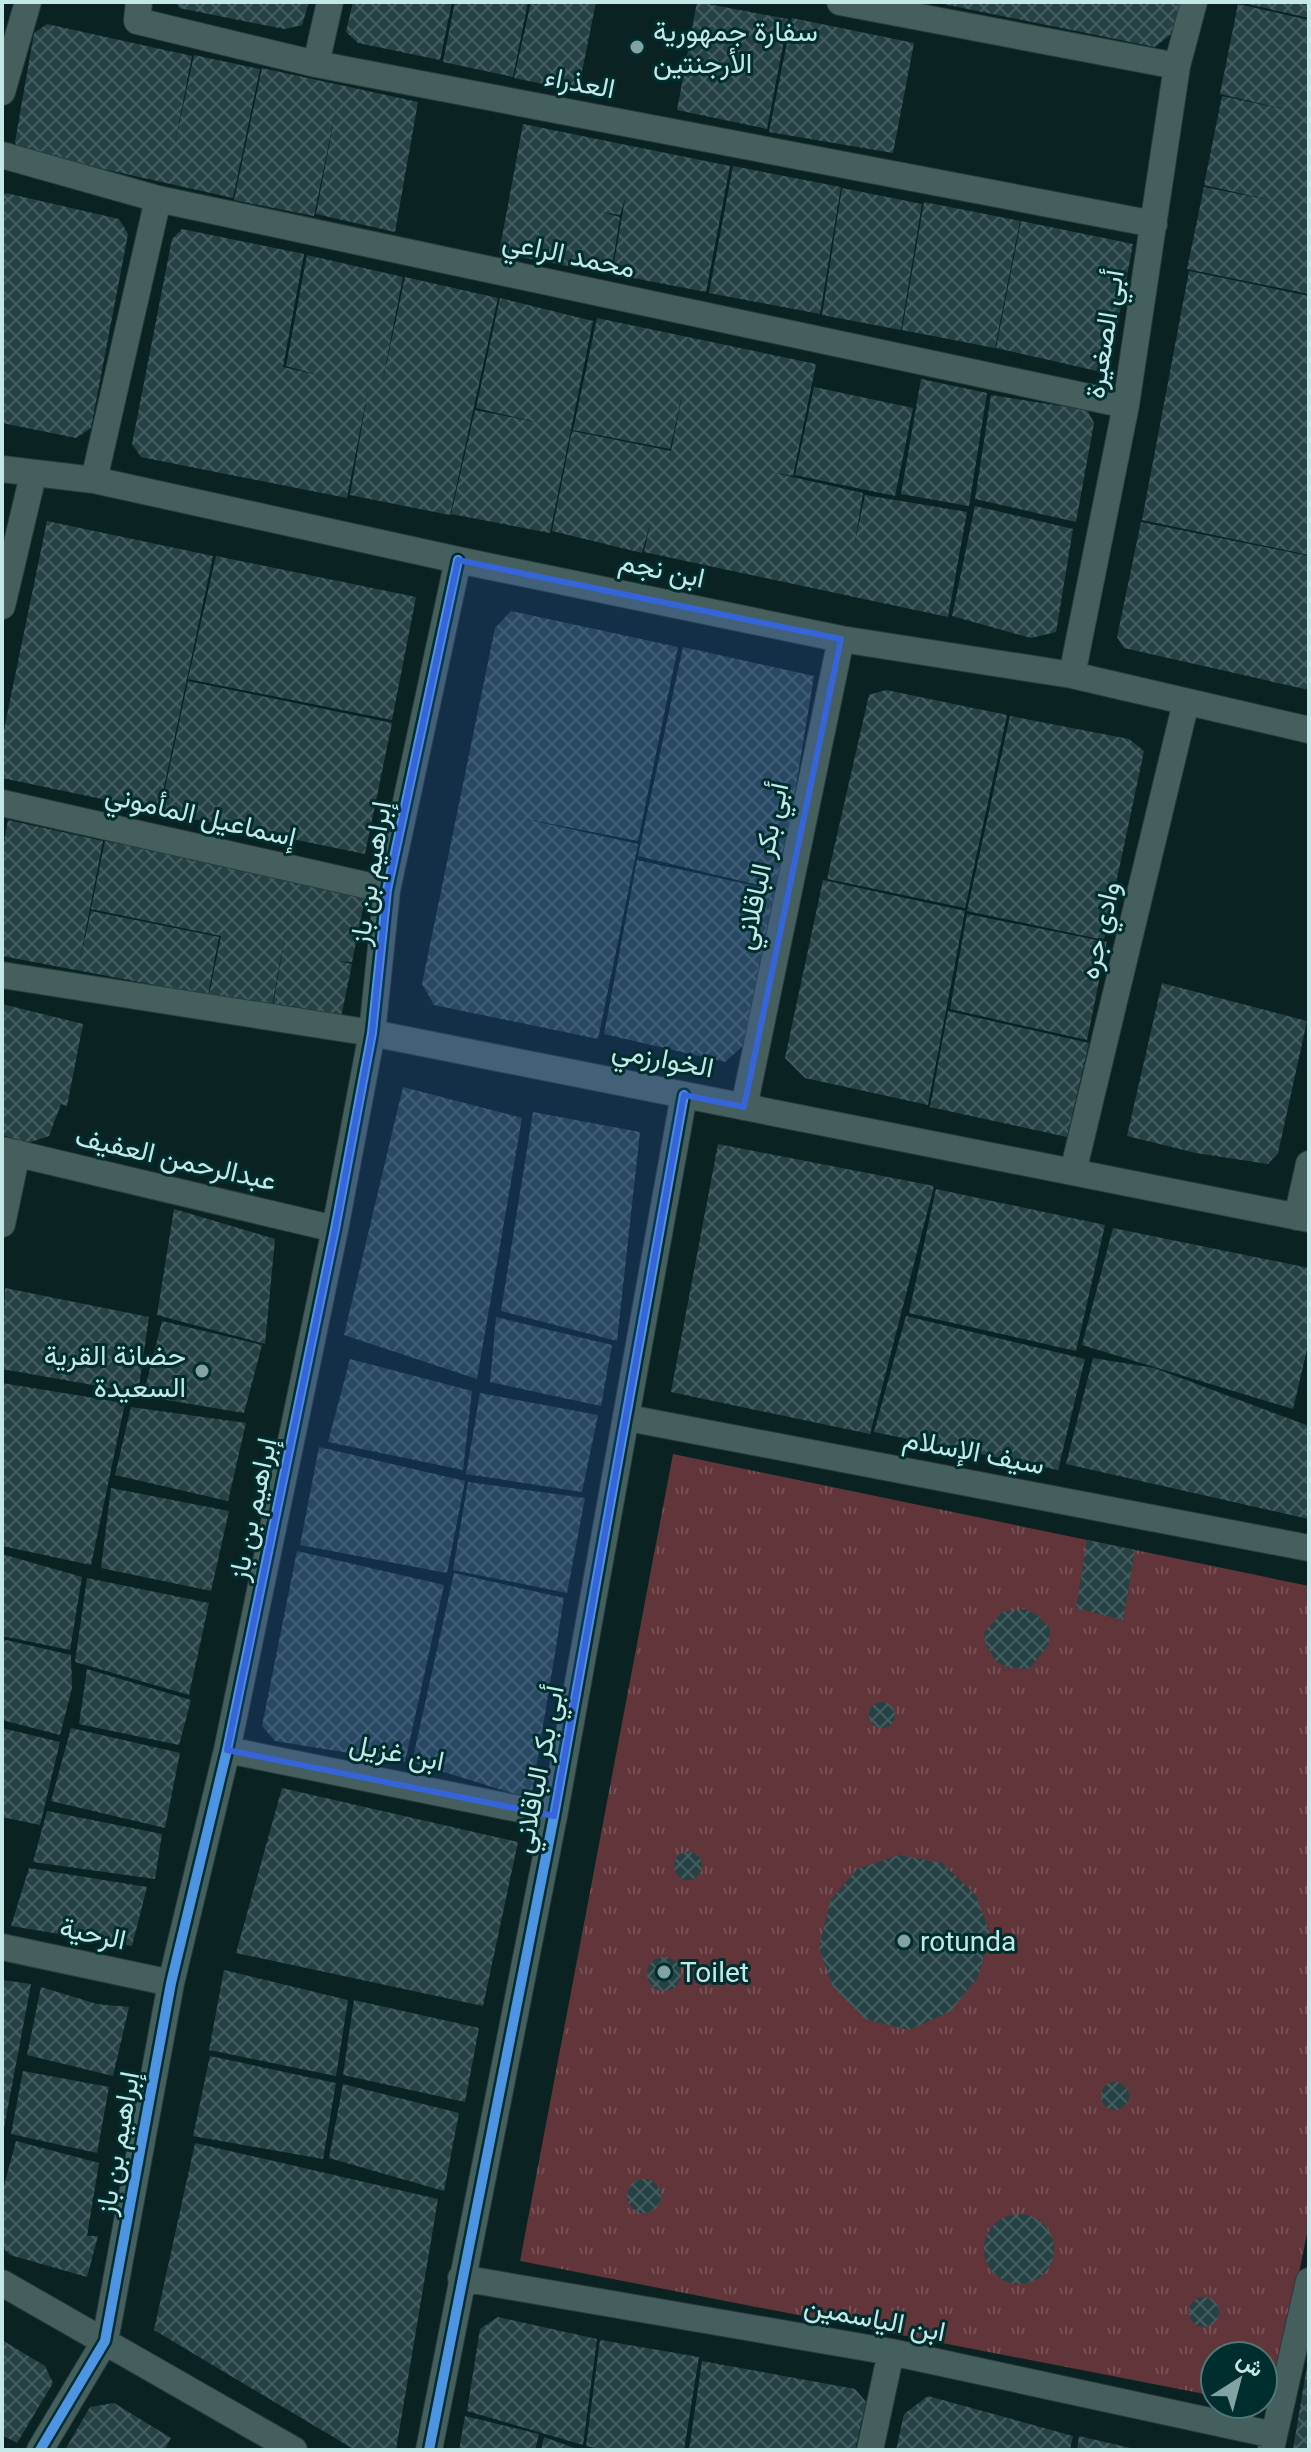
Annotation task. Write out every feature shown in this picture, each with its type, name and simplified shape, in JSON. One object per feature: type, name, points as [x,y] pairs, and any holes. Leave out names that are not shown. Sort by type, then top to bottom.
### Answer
[{"type":"street","points":[[2,92],[28,2]]},
{"type":"street","points":[[316,64],[330,2]]},
{"type":"street","points":[[840,2],[1177,66]]},
{"type":"street","name":"أبي الصغيرة","points":[[1072,675],[1126,405],[1177,66],[1194,2]]},
{"type":"street","name":"العذراء","points":[[138,12],[316,64],[1154,224]]},
{"type":"street","name":"محمد الراعي","points":[[2,155],[158,199],[1126,405]]},
{"type":"street","points":[[94,480],[158,199]]},
{"type":"street","name":"ابن نجم","points":[[2,469],[94,480],[458,560],[841,639],[1072,675],[1309,730]]},
{"type":"street","points":[[2,606],[33,475]]},
{"type":"street","name":"إبراهيم بن باز","points":[[40,2450],[105,2341],[171,1983],[227,1750],[335,1229],[372,1033],[387,890],[458,560]]},
{"type":"street","name":"أبي بكر الباقلاني","points":[[744,1107],[841,639]]},
{"type":"street","name":"وادي جره","points":[[1073,1172],[1186,702]]},
{"type":"street","name":"إسماعيل المأموني","points":[[2,803],[387,890]]},
{"type":"street","name":"الخوارزمي","points":[[2,975],[372,1033],[1303,1218]]},
{"type":"street","name":"أبي بكر الباقلاني","points":[[429,2450],[554,1816],[684,1095]]},
{"type":"street","points":[[2,1224],[10,1151]]},
{"type":"street","name":"عبدالرحمن العفيف","points":[[10,1151],[335,1229]]},
{"type":"street","points":[[1303,1218],[1309,1164]]},
{"type":"street","name":"سيف الإسلام","points":[[628,1418],[1309,1548]]},
{"type":"street","name":"ابن غزيل","points":[[227,1750],[554,1816]]},
{"type":"street","name":"الرحية","points":[[2,1947],[171,1983]]},
{"type":"street","name":"ابن الياسمين","points":[[461,2278],[891,2352],[1272,2442]]},
{"type":"street","points":[[1272,2442],[1309,2281]]},
{"type":"street","points":[[2,2283],[291,2449]]},
{"type":"street","points":[[870,2450],[891,2352]]},
{"type":"highlighted area","points":[[458,560],[841,639],[744,1107],[684,1095],[554,1816],[227,1750],[335,1229],[372,1033],[387,890]]},
{"type":"green space","points":[[673,1454],[1309,1586],[1309,2223],[1279,2376],[1279,2340],[1199,2340],[1199,2393],[520,2261]]},
{"type":"building","points":[[176,2],[309,2],[302,25],[284,29],[179,8]]},
{"type":"building","points":[[353,2],[452,2],[440,60],[358,43],[346,32]]},
{"type":"building","points":[[455,2],[528,2],[513,77],[443,62]]},
{"type":"building","points":[[531,2],[596,2],[578,91],[514,78]]},
{"type":"building","points":[[697,2],[788,19],[767,129],[677,110]]},
{"type":"building","points":[[933,2],[1181,2],[1175,31],[1155,47]]},
{"type":"building","points":[[1309,2],[1309,18],[1243,3]]},
{"type":"building","points":[[1238,4],[1309,20],[1309,294],[1187,269],[1204,187],[1279,202],[1204,185],[1222,96],[1292,111],[1220,94]]},
{"type":"building","points":[[792,18],[914,43],[893,153],[769,132]]},
{"type":"building","points":[[47,24],[192,56],[174,149],[194,55],[260,69],[233,198],[19,150],[15,142],[34,33]]},
{"type":"building","points":[[262,68],[418,102],[395,232],[316,214],[338,99],[314,216],[234,200]]},
{"type":"building","points":[[523,124],[730,166],[706,292],[612,274],[625,199],[620,215],[601,212],[620,217],[611,274],[499,253]]},
{"type":"building","points":[[733,166],[841,187],[820,314],[709,293]]},
{"type":"building","points":[[842,188],[922,204],[901,330],[822,315]]},
{"type":"building","points":[[6,193],[119,219],[128,234],[91,428],[76,438],[2,423],[2,196]]},
{"type":"building","points":[[924,202],[1020,221],[995,348],[902,330]]},
{"type":"building","points":[[1021,221],[1133,244],[1109,368],[1097,371],[996,348]]},
{"type":"building","points":[[182,229],[304,254],[283,367],[322,376],[286,366],[307,255],[403,277],[381,389],[405,277],[498,298],[450,515],[350,495],[369,385],[347,498],[141,457],[132,444],[172,239]]},
{"type":"building","points":[[1189,271],[1309,296],[1309,555],[1142,520]]},
{"type":"building","points":[[500,298],[593,321],[550,533],[451,514],[475,410],[545,424],[476,408]]},
{"type":"building","points":[[597,318],[816,364],[793,476],[770,472],[863,493],[855,542],[865,495],[967,512],[948,617],[644,552],[651,520],[642,553],[552,531],[572,431],[671,451],[684,386],[670,449],[573,430]]},
{"type":"building","points":[[921,379],[987,393],[969,506],[901,494]]},
{"type":"building","points":[[814,387],[913,408],[895,496],[795,475]]},
{"type":"building","points":[[991,395],[1087,410],[1094,423],[1076,522],[975,499]]},
{"type":"building","points":[[975,506],[1073,529],[1056,632],[1031,638],[952,616]]},
{"type":"building","points":[[47,521],[213,556],[159,811],[2,778],[2,739]]},
{"type":"building","points":[[1141,522],[1309,556],[1309,690],[1124,648],[1117,637]]},
{"type":"building","points":[[216,556],[416,597],[392,720],[188,679]]},
{"type":"building","points":[[511,611],[678,647],[638,841],[516,817],[638,844],[598,1039],[434,1005],[422,984],[495,628]]},
{"type":"building","points":[[683,647],[814,676],[779,890],[638,856]]},
{"type":"building","points":[[188,681],[392,723],[365,854],[160,812]]},
{"type":"building","points":[[886,690],[1007,715],[965,908],[827,879],[869,695]]},
{"type":"building","points":[[1010,716],[1129,739],[1144,751],[1104,940],[967,911]]},
{"type":"building","points":[[8,820],[103,841],[79,965],[91,911],[219,937],[208,995],[2,956],[2,851]]},
{"type":"building","points":[[105,841],[366,894],[352,962],[339,961],[352,964],[341,1017],[273,1006],[290,905],[272,1007],[209,995],[221,936],[91,909]]},
{"type":"building","points":[[637,860],[778,891],[744,1045],[725,1062],[604,1034]]},
{"type":"building","points":[[823,880],[965,911],[928,1105],[805,1078],[785,1058]]},
{"type":"building","points":[[967,914],[1107,942],[1087,1040],[950,1009]]},
{"type":"building","points":[[1162,983],[1307,1021],[1278,1153],[1268,1164],[1196,1153],[1127,1136]]},
{"type":"building","points":[[2,1004],[83,1024],[67,1106],[61,1104],[49,1136],[28,1143],[2,1135]]},
{"type":"building","points":[[948,1011],[1089,1043],[1067,1137],[930,1107]]},
{"type":"building","points":[[403,1087],[522,1118],[477,1379],[344,1335]]},
{"type":"building","points":[[533,1112],[640,1132],[617,1341],[501,1311]]},
{"type":"building","points":[[718,1144],[934,1186],[870,1434],[671,1392]]},
{"type":"building","points":[[936,1189],[1105,1225],[1076,1351],[909,1313]]},
{"type":"building","points":[[174,1209],[275,1239],[265,1344],[157,1315]]},
{"type":"building","points":[[1113,1228],[1309,1268],[1309,1341],[1293,1409],[1082,1345]]},
{"type":"building","points":[[5,1288],[149,1317],[138,1393],[2,1369]]},
{"type":"building","points":[[906,1316],[1085,1359],[1058,1470],[874,1432]]},
{"type":"building","points":[[496,1317],[612,1345],[601,1406],[490,1382]]},
{"type":"building","name":"حضانة القرية السعيدة","points":[[162,1321],[262,1345],[244,1413],[143,1396]]},
{"type":"building","points":[[1093,1358],[1154,1368],[1309,1426],[1309,1519],[1066,1464]]},
{"type":"building","points":[[350,1359],[472,1391],[463,1470],[328,1442]]},
{"type":"building","points":[[2,1383],[125,1403],[91,1565],[2,1546]]},
{"type":"building","points":[[480,1393],[598,1415],[582,1492],[466,1474]]},
{"type":"building","points":[[131,1407],[246,1423],[228,1501],[115,1475]]},
{"type":"building","points":[[319,1447],[465,1481],[447,1573],[300,1545]]},
{"type":"building","points":[[468,1482],[585,1498],[567,1593],[453,1570]]},
{"type":"building","points":[[111,1488],[229,1511],[211,1591],[101,1568]]},
{"type":"building","points":[[1087,1540],[1135,1550],[1123,1620],[1076,1608]]},
{"type":"building","points":[[297,1551],[444,1585],[405,1762],[275,1741],[262,1726]]},
{"type":"building","points":[[2,1554],[82,1577],[70,1650],[2,1636]]},
{"type":"building","points":[[454,1573],[564,1598],[531,1799],[412,1762]]},
{"type":"building","points":[[87,1578],[209,1603],[189,1695],[75,1662]]},
{"type":"building","points":[[1024,1609],[1036,1614],[1050,1628],[1049,1644],[1029,1669],[1009,1668],[996,1661],[986,1645],[984,1633],[1002,1612]]},
{"type":"building","points":[[2,1639],[71,1655],[72,1688],[60,1735],[2,1720]]},
{"type":"building","points":[[87,1669],[191,1700],[179,1745],[79,1724]]},
{"type":"building","points":[[882,1702],[891,1706],[895,1715],[891,1724],[882,1728],[873,1724],[869,1715],[873,1706]]},
{"type":"building","points":[[2,1728],[60,1742],[40,1825],[2,1817]]},
{"type":"building","points":[[71,1728],[180,1753],[165,1828],[51,1801]]},
{"type":"building","points":[[282,1788],[518,1842],[483,2006],[236,1953]]},
{"type":"building","points":[[47,1811],[162,1834],[155,1879],[33,1862]]},
{"type":"building","points":[[688,1852],[698,1856],[702,1866],[698,1876],[688,1880],[678,1876],[674,1866],[678,1856]]},
{"type":"building","name":"rotunda","points":[[899,1855],[942,1863],[976,1895],[990,1934],[978,1977],[951,2011],[909,2030],[865,2019],[833,1987],[819,1948],[830,1901],[857,1869]]},
{"type":"building","points":[[29,1868],[147,1887],[132,1946],[11,1926]]},
{"type":"building","name":"Toilet","points":[[664,1957],[676,1962],[681,1974],[676,1986],[664,1991],[652,1986],[647,1974],[652,1962]]},
{"type":"building","points":[[224,1970],[348,2000],[336,2076],[209,2050]]},
{"type":"building","points":[[2,1980],[31,1984],[4,2128],[2,2128]]},
{"type":"building","points":[[41,1987],[97,2004],[129,2007],[113,2076],[27,2055]]},
{"type":"building","points":[[354,2000],[479,2028],[465,2102],[343,2075]]},
{"type":"building","points":[[210,2056],[336,2083],[323,2159],[193,2136]]},
{"type":"building","points":[[23,2071],[109,2087],[97,2153],[11,2134]]},
{"type":"building","points":[[1115,2082],[1125,2086],[1129,2096],[1125,2106],[1115,2110],[1105,2106],[1101,2096],[1105,2086]]},
{"type":"building","points":[[343,2084],[459,2113],[444,2191],[329,2158]]},
{"type":"building","points":[[16,2141],[99,2163],[87,2236],[98,2236],[87,2277],[10,2255],[2,2247],[2,2193]]},
{"type":"building","points":[[195,2143],[438,2199],[396,2450],[355,2450],[154,2330]]},
{"type":"building","points":[[644,2179],[656,2184],[661,2196],[656,2208],[644,2213],[632,2208],[627,2196],[632,2184]]},
{"type":"building","points":[[1019,2214],[1044,2224],[1054,2249],[1044,2274],[1019,2284],[994,2274],[984,2249],[994,2224]]},
{"type":"building","points":[[1204,2297],[1210,2298],[1218,2306],[1218,2318],[1210,2326],[1204,2327],[1198,2326],[1190,2318],[1189,2312],[1190,2306],[1198,2298]]},
{"type":"building","points":[[498,2317],[597,2339],[583,2445],[467,2411],[480,2329]]},
{"type":"building","points":[[2,2340],[45,2366],[53,2383],[17,2443],[2,2435]]},
{"type":"building","points":[[600,2340],[699,2357],[684,2450],[604,2450],[586,2446]]},
{"type":"building","points":[[702,2361],[855,2389],[866,2402],[855,2450],[689,2450]]},
{"type":"building","points":[[1307,2366],[1309,2450],[1296,2450],[1293,2449]]},
{"type":"building","points":[[928,2396],[1073,2436],[1070,2450],[896,2450],[904,2414]]},
{"type":"building","points":[[114,2403],[171,2438],[164,2450],[65,2450],[90,2407]]},
{"type":"building","points":[[465,2416],[539,2434],[535,2450],[459,2450]]},
{"type":"building","points":[[1079,2436],[1135,2449],[1135,2450],[1077,2450]]},
{"type":"building","points":[[544,2437],[580,2450],[541,2450]]},
{"type":"cycle path","points":[[40,2450],[105,2341],[171,1983],[227,1750],[335,1229],[372,1033],[387,890],[458,560]]},
{"type":"cycle path","points":[[429,2450],[554,1816],[684,1095]]},
{"type":"place","name":"سفارة جمهورية الأرجنتين","points":[[637,47]]},
{"type":"place","name":"حضانة القرية السعيدة","points":[[202,1371]]},
{"type":"place","name":"rotunda","points":[[904,1941]]},
{"type":"place","name":"Toilet","points":[[664,1972]]}]
